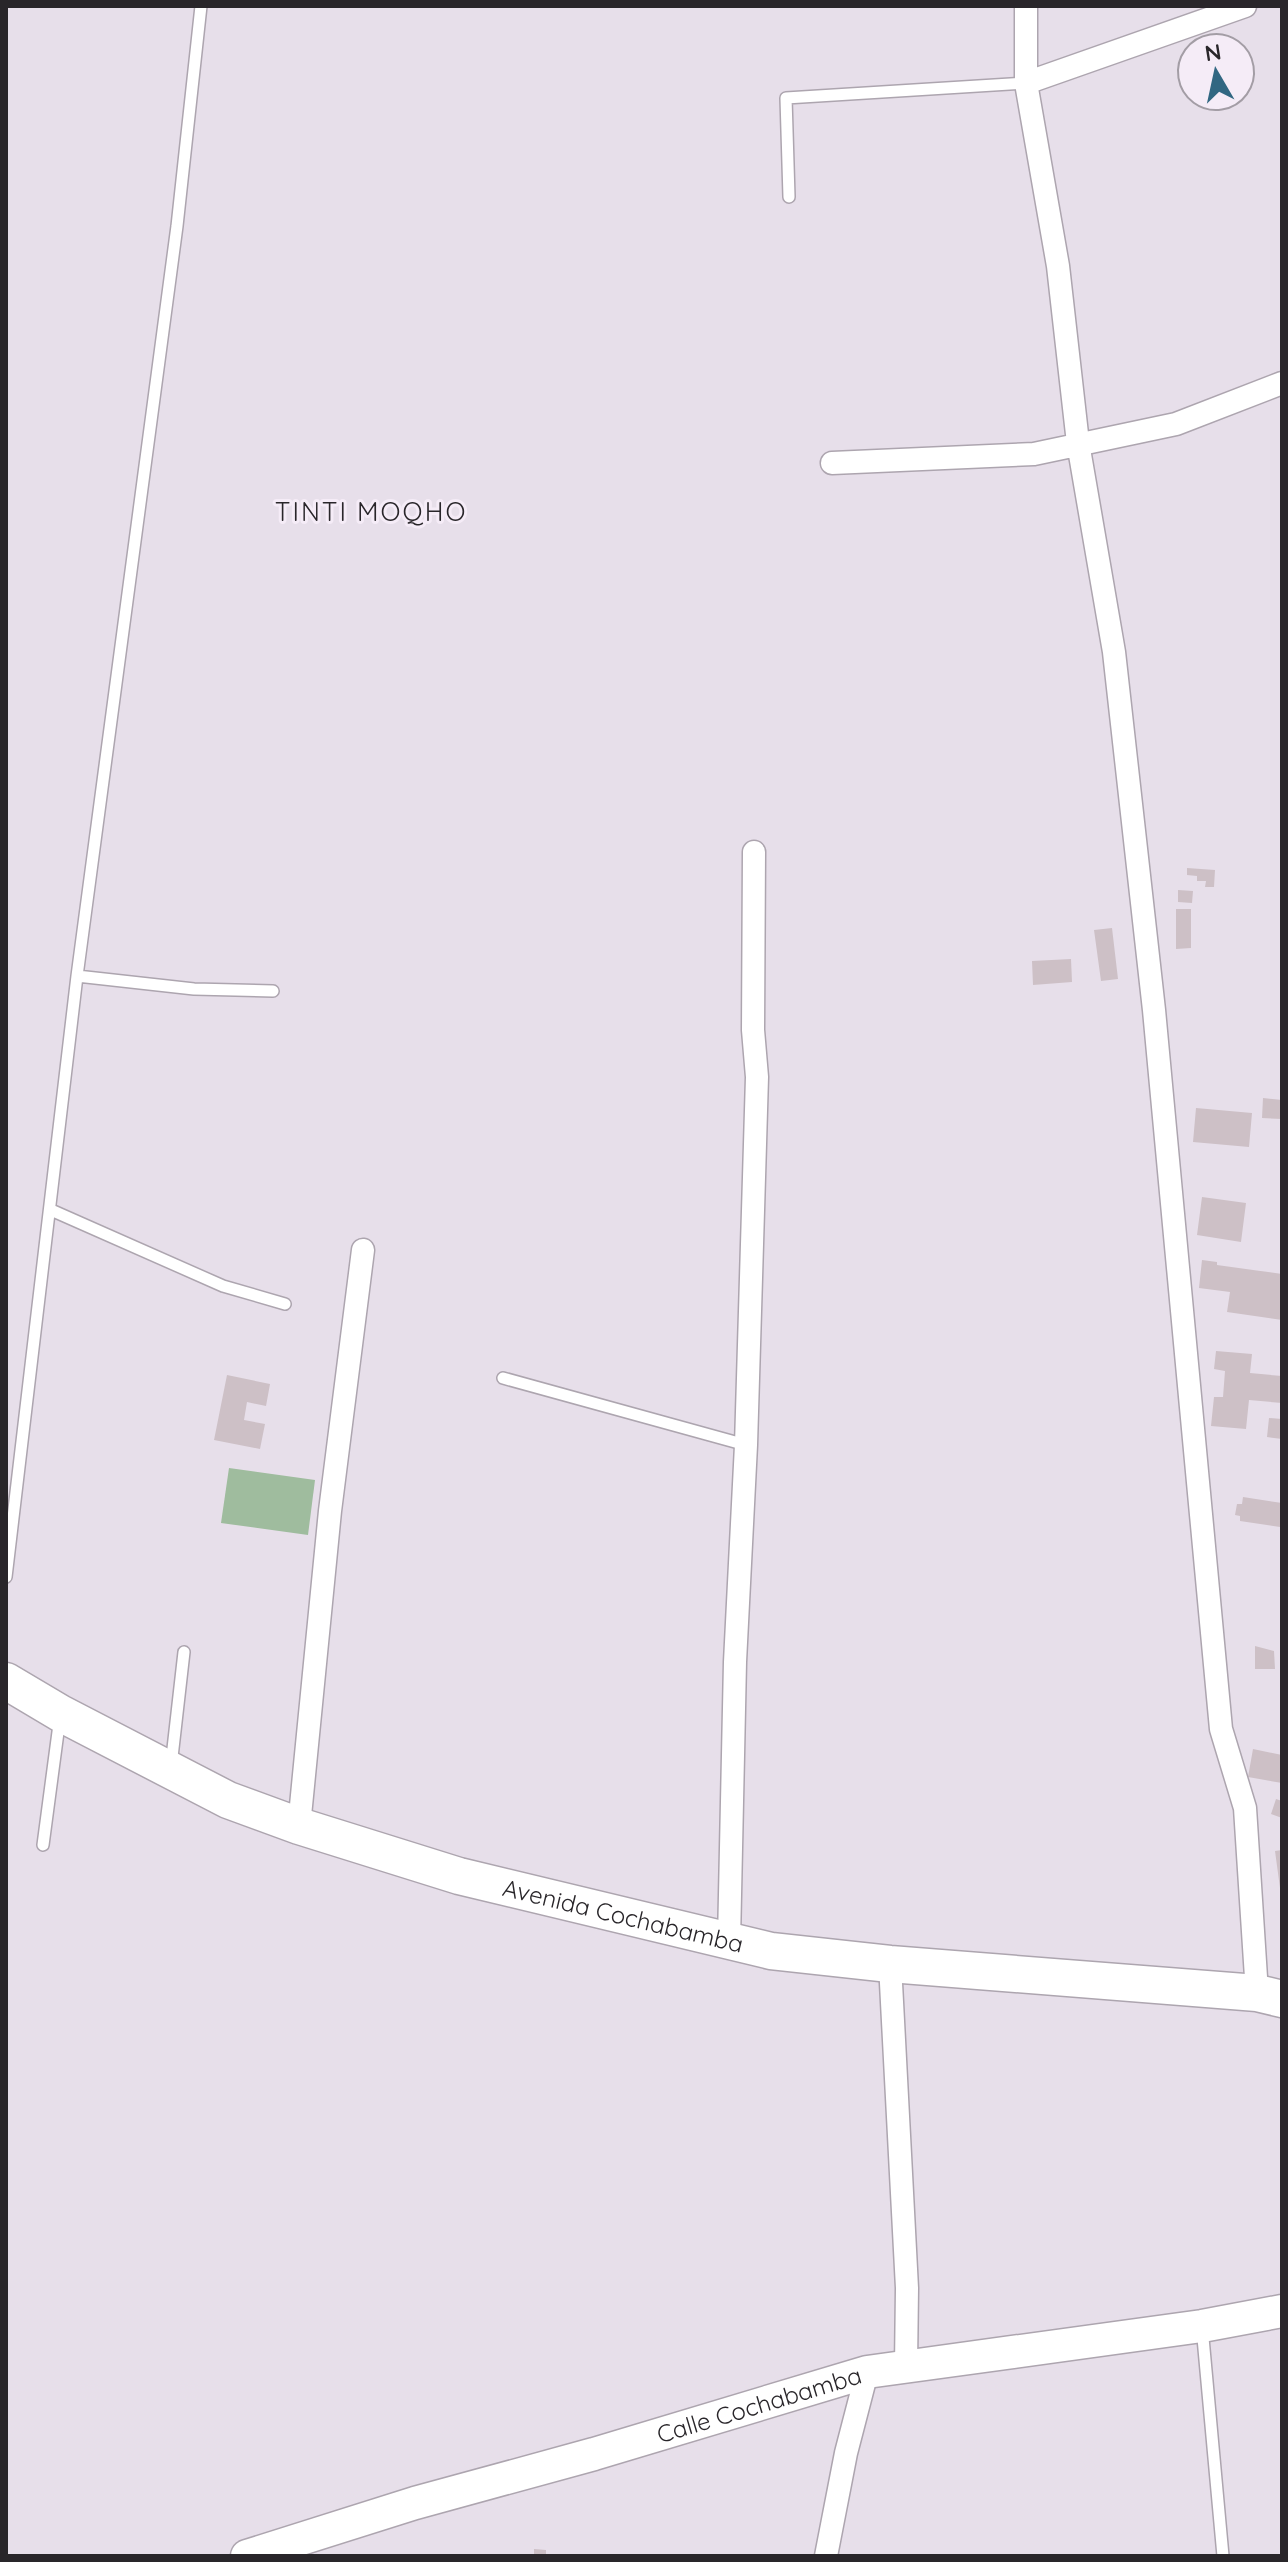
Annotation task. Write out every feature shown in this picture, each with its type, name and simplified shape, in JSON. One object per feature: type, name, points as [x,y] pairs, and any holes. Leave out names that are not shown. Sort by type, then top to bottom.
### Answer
[{"type":"main road","name":"Avenida Cochabamba","points":[[6,1681],[60,1713],[228,1800],[299,1826],[459,1876],[771,1951],[1270,1996]]},
{"type":"street","points":[[1026,6],[1026,83],[1058,266],[1078,443],[1114,652],[1154,1010],[1221,1729],[1245,1808],[1270,1996]]},
{"type":"street","points":[[1026,83],[1245,6]]},
{"type":"street","points":[[832,463],[1034,454],[1176,424],[1282,383]]},
{"type":"street","points":[[729,1941],[735,1662],[746,1445],[757,1077],[753,1030],[754,852]]},
{"type":"street","points":[[299,1826],[330,1511],[363,1250]]},
{"type":"street","points":[[890,1964],[907,2288],[906,2366]]},
{"type":"street","name":"Calle Cochabamba","points":[[247,2556],[415,2503],[594,2454],[867,2372],[1202,2326],[1282,2311]]},
{"type":"street","points":[[826,2556],[846,2453],[867,2372]]},
{"type":"lane","points":[[6,1577],[77,976],[177,226],[201,6]]},
{"type":"lane","points":[[789,197],[786,98],[1026,83]]},
{"type":"lane","points":[[77,976],[194,989],[273,991]]},
{"type":"lane","points":[[51,1210],[223,1286],[285,1304]]},
{"type":"lane","points":[[503,1378],[746,1445]]},
{"type":"lane","points":[[171,1770],[184,1652]]},
{"type":"lane","points":[[43,1845],[60,1713]]},
{"type":"lane","points":[[1202,2326],[1223,2556]]},
{"type":"green space","points":[[229,1468],[315,1480],[308,1535],[221,1523]]},
{"type":"building","points":[[1187,868],[1215,870],[1214,887],[1205,887],[1206,881],[1197,881],[1197,876],[1187,875]]},
{"type":"building","points":[[1178,890],[1193,891],[1192,903],[1178,902]]},
{"type":"building","points":[[1176,909],[1191,909],[1191,948],[1176,949]]},
{"type":"building","points":[[1112,928],[1118,979],[1101,981],[1094,930]]},
{"type":"building","points":[[1071,959],[1072,982],[1033,985],[1032,961]]},
{"type":"building","points":[[1263,1098],[1282,1100],[1282,1119],[1262,1118]]},
{"type":"building","points":[[1196,1108],[1252,1113],[1249,1147],[1193,1142]]},
{"type":"building","points":[[1202,1197],[1246,1203],[1241,1242],[1197,1235]]},
{"type":"building","points":[[1202,1260],[1282,1274],[1282,1320],[1227,1312],[1230,1292],[1199,1288]]},
{"type":"building","points":[[1216,1351],[1252,1354],[1250,1373],[1282,1376],[1282,1403],[1249,1400],[1246,1429],[1211,1426],[1214,1397],[1223,1397],[1225,1371],[1214,1369]]},
{"type":"building","points":[[227,1375],[270,1384],[266,1406],[247,1402],[244,1420],[265,1424],[260,1449],[214,1440]]},
{"type":"building","points":[[1269,1418],[1282,1419],[1282,1439],[1267,1437]]},
{"type":"building","points":[[1243,1497],[1282,1503],[1280,1527],[1240,1521],[1240,1516],[1235,1515],[1237,1504],[1242,1504]]},
{"type":"building","points":[[1255,1646],[1274,1651],[1275,1669],[1255,1669]]},
{"type":"building","points":[[1253,1749],[1282,1755],[1282,1783],[1248,1777]]},
{"type":"building","points":[[1276,1799],[1282,1801],[1282,1818],[1271,1814]]},
{"type":"building","points":[[1282,1850],[1282,1888],[1280,1888],[1275,1851]]},
{"type":"building","points":[[534,2549],[546,2550],[546,2556],[534,2556]]},
{"type":"district","name":"TINTI MOQHO","points":[[371,511]]}]
